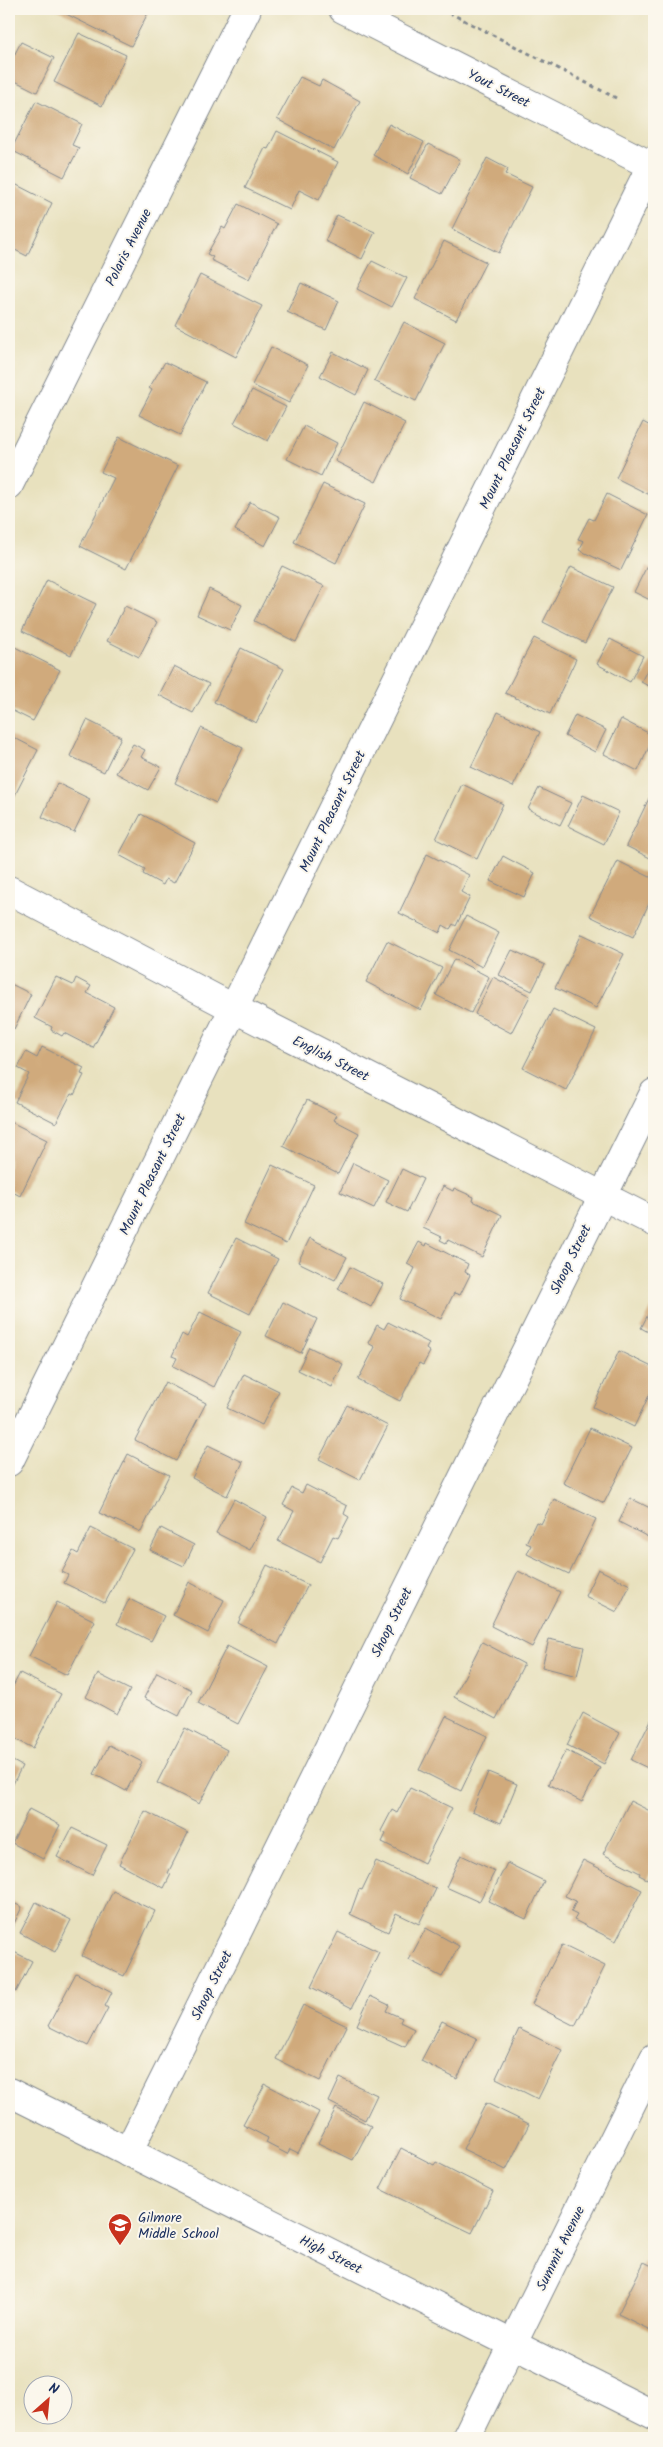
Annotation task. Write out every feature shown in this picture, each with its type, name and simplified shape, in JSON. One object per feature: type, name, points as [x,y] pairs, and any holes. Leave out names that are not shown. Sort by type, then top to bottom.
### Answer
[{"type":"street","name":"Polaris Avenue","points":[[9,484],[247,9]]},
{"type":"street","name":"Yout Street","points":[[343,9],[653,164]]},
{"type":"street","name":"Mount Pleasant Street","points":[[9,1462],[653,164]]},
{"type":"street","name":"English Street","points":[[9,890],[235,1009],[654,1222]]},
{"type":"street","name":"Shoop Street","points":[[128,2152],[654,1093]]},
{"type":"street","name":"Summit Avenue","points":[[466,2438],[654,2058]]},
{"type":"street","name":"High Street","points":[[9,2092],[654,2415]]},
{"type":"path","points":[[442,9],[616,98]]},
{"type":"building","points":[[56,9],[150,9],[131,46]]},
{"type":"building","points":[[79,33],[126,55],[102,106],[54,82]]},
{"type":"building","points":[[21,42],[54,58],[37,92],[9,78],[9,65]]},
{"type":"building","points":[[300,77],[319,86],[322,80],[360,101],[334,150],[277,119]]},
{"type":"building","points":[[36,101],[82,124],[72,145],[79,148],[64,177],[11,150]]},
{"type":"building","points":[[389,124],[424,142],[408,174],[373,155]]},
{"type":"building","points":[[277,131],[338,162],[319,200],[299,190],[290,210],[245,188],[265,148],[268,149]]},
{"type":"building","points":[[428,144],[460,160],[442,194],[410,178]]},
{"type":"building","points":[[487,158],[508,169],[505,174],[532,187],[499,253],[452,229]]},
{"type":"building","points":[[9,181],[52,203],[27,256],[9,247]]},
{"type":"building","points":[[238,204],[277,224],[249,279],[211,260],[213,257],[207,254],[222,227],[225,229]]},
{"type":"building","points":[[337,215],[375,232],[362,259],[325,241]]},
{"type":"building","points":[[444,241],[486,262],[456,320],[415,299]]},
{"type":"building","points":[[372,261],[407,278],[392,307],[357,289]]},
{"type":"building","points":[[200,275],[262,306],[236,357],[175,325]]},
{"type":"building","points":[[301,283],[339,301],[326,330],[287,312]]},
{"type":"building","points":[[404,322],[445,343],[416,401],[374,381]]},
{"type":"building","points":[[271,347],[308,365],[289,403],[252,385]]},
{"type":"building","points":[[333,352],[368,370],[356,395],[320,376]]},
{"type":"building","points":[[165,362],[206,382],[180,435],[139,415],[152,390],[149,388]]},
{"type":"building","points":[[252,390],[286,407],[268,441],[234,423]]},
{"type":"building","points":[[364,402],[405,423],[376,482],[335,461]]},
{"type":"building","points":[[643,422],[654,428],[654,497],[616,478]]},
{"type":"building","points":[[304,426],[337,443],[321,476],[287,459]]},
{"type":"building","points":[[119,437],[178,466],[126,569],[80,546],[114,478],[101,472]]},
{"type":"building","points":[[323,484],[365,504],[336,563],[294,542]]},
{"type":"building","points":[[607,494],[648,515],[621,570],[579,550],[584,541],[578,539],[589,518],[594,520]]},
{"type":"building","points":[[250,502],[280,517],[265,546],[235,530]]},
{"type":"building","points":[[282,566],[324,586],[296,642],[254,621]]},
{"type":"building","points":[[647,566],[654,569],[654,602],[634,592]]},
{"type":"building","points":[[571,567],[613,587],[585,643],[543,622]]},
{"type":"building","points":[[47,580],[96,604],[71,655],[22,631]]},
{"type":"building","points":[[209,589],[242,605],[230,630],[197,615]]},
{"type":"building","points":[[125,606],[157,622],[139,657],[107,641]]},
{"type":"building","points":[[534,638],[576,659],[550,714],[505,693]]},
{"type":"building","points":[[610,639],[643,656],[630,682],[597,664]]},
{"type":"building","points":[[15,647],[60,670],[33,721],[9,709],[9,658]]},
{"type":"building","points":[[241,648],[284,669],[256,723],[214,702]]},
{"type":"building","points":[[654,656],[654,689],[641,682]]},
{"type":"building","points":[[174,666],[209,684],[193,713],[159,695]]},
{"type":"building","points":[[498,712],[540,732],[513,787],[471,767]]},
{"type":"building","points":[[575,715],[606,730],[595,752],[565,736]]},
{"type":"building","points":[[621,719],[654,736],[638,771],[604,754]]},
{"type":"building","points":[[87,720],[121,737],[104,772],[70,756]]},
{"type":"building","points":[[201,728],[243,748],[216,803],[175,783]]},
{"type":"building","points":[[9,735],[38,750],[13,799],[9,796]]},
{"type":"building","points":[[133,744],[145,750],[141,757],[161,767],[148,790],[116,773]]},
{"type":"building","points":[[57,783],[90,799],[74,832],[42,817]]},
{"type":"building","points":[[462,784],[503,804],[477,859],[436,839]]},
{"type":"building","points":[[539,788],[571,803],[560,825],[528,809]]},
{"type":"building","points":[[654,788],[654,860],[626,846]]},
{"type":"building","points":[[583,795],[619,812],[604,844],[568,826]]},
{"type":"building","points":[[141,814],[195,843],[174,883],[166,879],[163,885],[143,874],[145,869],[119,855]]},
{"type":"building","points":[[427,854],[469,875],[461,892],[470,897],[456,926],[453,924],[450,929],[443,925],[440,933],[399,913]]},
{"type":"building","points":[[503,856],[535,873],[524,897],[490,881]]},
{"type":"building","points":[[618,861],[654,879],[654,893],[633,937],[590,916]]},
{"type":"building","points":[[466,916],[499,933],[482,967],[449,950]]},
{"type":"building","points":[[582,934],[624,954],[596,1008],[555,988]]},
{"type":"building","points":[[387,941],[442,968],[421,1010],[366,982]]},
{"type":"building","points":[[512,950],[545,965],[532,991],[499,975]]},
{"type":"building","points":[[454,959],[489,977],[471,1013],[436,995]]},
{"type":"building","points":[[56,977],[73,985],[76,978],[91,986],[87,993],[114,1007],[93,1048],[64,1033],[62,1036],[51,1030],[52,1027],[35,1018]]},
{"type":"building","points":[[493,977],[530,996],[511,1033],[475,1014]]},
{"type":"building","points":[[9,983],[31,994],[14,1029],[9,1026]]},
{"type":"building","points":[[553,1009],[596,1030],[566,1090],[523,1068]]},
{"type":"building","points":[[42,1047],[84,1068],[81,1074],[84,1075],[74,1095],[71,1094],[56,1123],[15,1102],[29,1074],[18,1068],[26,1052],[37,1058]]},
{"type":"building","points":[[307,1100],[337,1115],[334,1120],[359,1133],[338,1174],[283,1146]]},
{"type":"building","points":[[9,1121],[47,1140],[20,1196],[9,1190]]},
{"type":"building","points":[[353,1163],[388,1180],[374,1208],[340,1192]]},
{"type":"building","points":[[272,1165],[314,1185],[286,1244],[244,1224]]},
{"type":"building","points":[[402,1169],[423,1179],[407,1212],[386,1202]]},
{"type":"building","points":[[443,1186],[453,1191],[454,1188],[474,1197],[473,1201],[502,1215],[482,1257],[448,1240],[446,1243],[440,1240],[442,1237],[423,1228]]},
{"type":"building","points":[[236,1238],[278,1259],[250,1314],[208,1293]]},
{"type":"building","points":[[310,1238],[347,1257],[335,1280],[298,1262]]},
{"type":"building","points":[[419,1242],[426,1246],[427,1243],[468,1264],[465,1272],[470,1275],[460,1295],[454,1293],[441,1319],[400,1299],[415,1268],[407,1264]]},
{"type":"building","points":[[350,1267],[383,1284],[371,1307],[338,1289]]},
{"type":"building","points":[[283,1302],[317,1319],[301,1353],[266,1336]]},
{"type":"building","points":[[654,1303],[654,1335],[641,1328]]},
{"type":"building","points":[[200,1312],[241,1332],[214,1387],[173,1366],[177,1358],[172,1356],[182,1334],[187,1337]]},
{"type":"building","points":[[388,1322],[429,1343],[426,1349],[430,1352],[423,1365],[419,1363],[400,1401],[358,1380],[375,1347],[368,1343],[377,1325],[384,1329]]},
{"type":"building","points":[[309,1347],[343,1364],[332,1387],[298,1370]]},
{"type":"building","points":[[619,1351],[654,1368],[654,1385],[634,1427],[593,1407]]},
{"type":"building","points":[[244,1374],[279,1391],[262,1425],[227,1408]]},
{"type":"building","points":[[165,1382],[206,1403],[176,1461],[135,1440]]},
{"type":"building","points":[[347,1405],[388,1426],[360,1480],[319,1459]]},
{"type":"building","points":[[590,1428],[632,1448],[604,1503],[563,1483]]},
{"type":"building","points":[[208,1445],[243,1462],[227,1496],[192,1478]]},
{"type":"building","points":[[128,1454],[169,1475],[141,1532],[99,1513]]},
{"type":"building","points":[[306,1485],[347,1506],[344,1514],[349,1517],[338,1538],[333,1536],[320,1562],[278,1541],[294,1511],[283,1505],[292,1488],[302,1493]]},
{"type":"building","points":[[630,1498],[654,1510],[654,1534],[652,1539],[619,1522]]},
{"type":"building","points":[[234,1499],[267,1517],[250,1550],[216,1533]]},
{"type":"building","points":[[554,1499],[596,1519],[569,1574],[527,1554],[531,1545],[526,1543],[536,1522],[541,1524]]},
{"type":"building","points":[[91,1528],[133,1549],[105,1603],[64,1583],[68,1575],[62,1572],[73,1551],[78,1554]]},
{"type":"building","points":[[161,1528],[194,1545],[184,1566],[150,1550]]},
{"type":"building","points":[[267,1565],[308,1585],[278,1644],[238,1623]]},
{"type":"building","points":[[598,1569],[630,1585],[617,1612],[585,1596]]},
{"type":"building","points":[[518,1571],[560,1592],[532,1647],[491,1626]]},
{"type":"building","points":[[189,1582],[224,1600],[208,1633],[173,1615]]},
{"type":"building","points":[[129,1599],[164,1616],[151,1641],[117,1624]]},
{"type":"building","points":[[57,1602],[95,1621],[67,1675],[29,1656]]},
{"type":"building","points":[[549,1639],[584,1647],[577,1676],[542,1667]]},
{"type":"building","points":[[482,1642],[524,1664],[496,1719],[454,1697]]},
{"type":"building","points":[[227,1646],[268,1667],[238,1724],[198,1703]]},
{"type":"building","points":[[157,1672],[192,1690],[179,1716],[144,1698]]},
{"type":"building","points":[[20,1673],[61,1694],[33,1748],[9,1736],[9,1694]]},
{"type":"building","points":[[98,1674],[130,1690],[117,1714],[86,1697]]},
{"type":"building","points":[[583,1713],[620,1733],[604,1764],[567,1745]]},
{"type":"building","points":[[446,1716],[487,1736],[461,1791],[419,1770]]},
{"type":"building","points":[[651,1720],[654,1722],[654,1771],[631,1760]]},
{"type":"building","points":[[185,1728],[227,1750],[199,1804],[157,1783]]},
{"type":"building","points":[[109,1745],[142,1762],[126,1791],[94,1774]]},
{"type":"building","points":[[566,1750],[600,1768],[582,1802],[548,1784]]},
{"type":"building","points":[[9,1759],[22,1766],[9,1792]]},
{"type":"building","points":[[488,1772],[517,1784],[501,1823],[472,1811]]},
{"type":"building","points":[[410,1788],[452,1808],[424,1863],[382,1842],[386,1834],[381,1831],[392,1810],[397,1813]]},
{"type":"building","points":[[630,1801],[654,1813],[654,1864],[647,1879],[639,1875],[640,1873],[603,1854]]},
{"type":"building","points":[[29,1809],[60,1825],[43,1859],[12,1843]]},
{"type":"building","points":[[145,1811],[188,1833],[168,1873],[171,1874],[164,1888],[119,1864]]},
{"type":"building","points":[[72,1828],[107,1845],[92,1875],[57,1857]]},
{"type":"building","points":[[461,1855],[495,1871],[479,1902],[446,1887]]},
{"type":"building","points":[[583,1860],[642,1890],[616,1941],[574,1920],[577,1915],[571,1912],[576,1901],[565,1896]]},
{"type":"building","points":[[376,1861],[436,1889],[419,1924],[396,1913],[388,1932],[350,1914],[359,1889],[362,1890]]},
{"type":"building","points":[[507,1863],[544,1881],[526,1919],[488,1901]]},
{"type":"building","points":[[113,1891],[155,1911],[124,1976],[82,1956]]},
{"type":"building","points":[[9,1901],[22,1907],[10,1932],[9,1931]]},
{"type":"building","points":[[36,1902],[71,1920],[55,1952],[20,1933]]},
{"type":"building","points":[[426,1928],[459,1946],[442,1977],[409,1960]]},
{"type":"building","points":[[338,1932],[379,1952],[352,2008],[311,1987]]},
{"type":"building","points":[[562,1945],[605,1966],[575,2026],[532,2004]]},
{"type":"building","points":[[10,1950],[32,1961],[16,1992],[9,1988]]},
{"type":"building","points":[[76,1973],[112,1992],[105,2006],[108,2008],[88,2046],[48,2026]]},
{"type":"building","points":[[370,1996],[389,2005],[386,2011],[402,2018],[400,2022],[414,2029],[405,2047],[357,2025]]},
{"type":"building","points":[[303,2005],[347,2026],[320,2081],[276,2059]]},
{"type":"building","points":[[442,2021],[477,2038],[457,2079],[421,2061]]},
{"type":"building","points":[[519,2029],[562,2050],[538,2099],[496,2078]]},
{"type":"building","points":[[340,2078],[377,2095],[365,2120],[329,2102]]},
{"type":"building","points":[[265,2084],[319,2112],[298,2153],[290,2149],[287,2154],[266,2143],[268,2138],[243,2125]]},
{"type":"building","points":[[486,2103],[529,2124],[506,2170],[463,2149]]},
{"type":"building","points":[[336,2108],[371,2126],[353,2160],[318,2143]]},
{"type":"building","points":[[401,2148],[434,2165],[436,2162],[493,2191],[472,2233],[380,2189]]},
{"type":"building","points":[[644,2262],[654,2267],[654,2332],[618,2314]]},
{"type":"place","name":"Gilmore Middle School","points":[[120,2246]]}]
